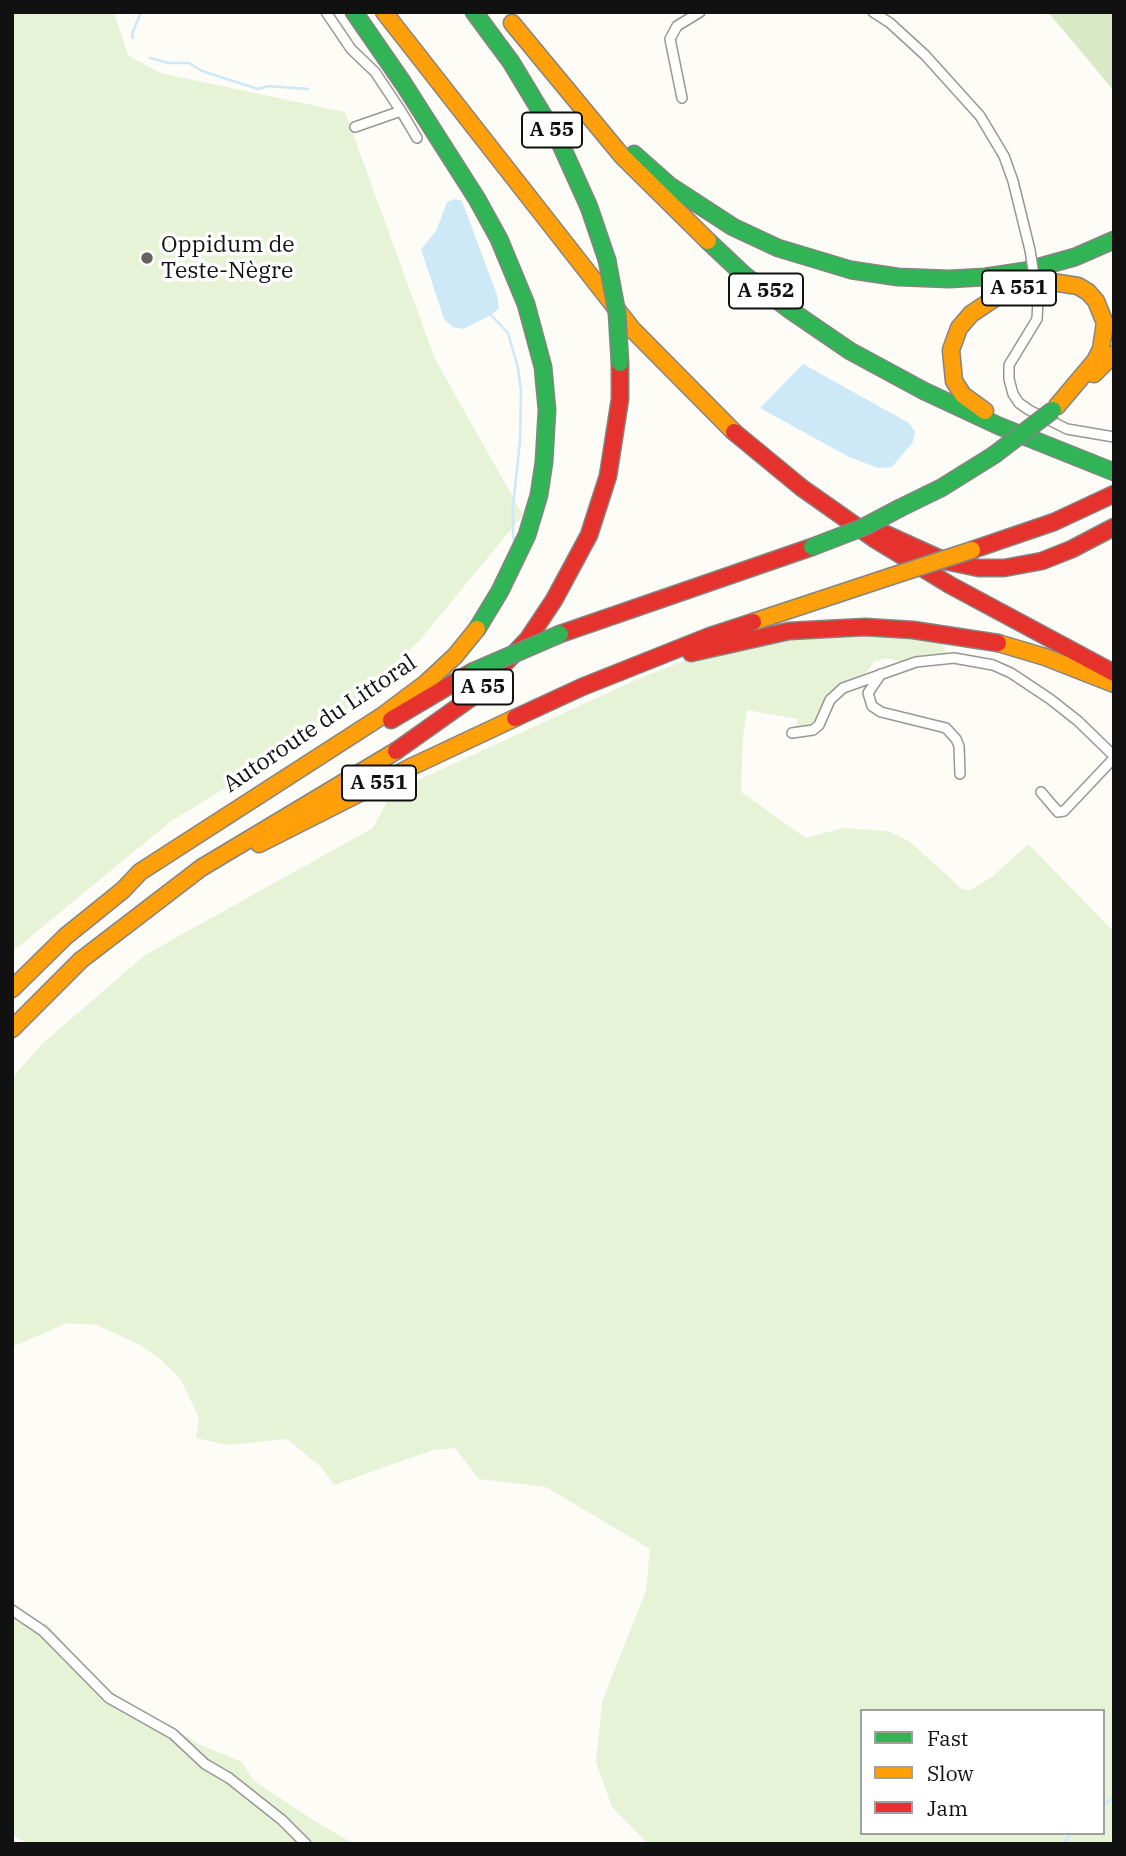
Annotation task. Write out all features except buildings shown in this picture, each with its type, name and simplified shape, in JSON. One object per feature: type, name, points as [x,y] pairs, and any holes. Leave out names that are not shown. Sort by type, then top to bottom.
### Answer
[{"type":"highway","name":"Autoroute du Littoral","points":[[12,989],[66,936],[140,873],[382,716],[426,683],[455,656],[482,622],[520,554],[533,517],[544,462],[547,410],[543,367],[519,283],[499,239],[462,173],[354,12]]},
{"type":"highway","points":[[384,12],[633,330],[743,441],[802,488],[876,540],[1114,673]]},
{"type":"highway","name":"A 55","points":[[12,1029],[81,960],[226,852],[391,754],[475,695],[528,639],[567,580],[589,535],[608,476],[617,424],[620,363],[617,313],[607,260],[589,207],[561,145],[518,73],[474,12]]},
{"type":"highway","name":"A 552","points":[[507,18],[646,166],[705,210],[733,227],[778,248],[851,270],[898,277],[949,279],[1025,271],[1075,257],[1114,240]]},
{"type":"highway","name":"A 552","points":[[507,18],[622,156],[669,205],[743,274],[781,303],[850,351],[924,391],[999,426],[1114,472]]},
{"type":"highway","points":[[565,245],[681,373],[741,431],[803,482],[888,536],[945,561],[979,568],[1004,568],[1042,561],[1114,527]]},
{"type":"highway","name":"A 551","points":[[1055,408],[1089,370],[1101,349],[1105,323],[1096,301],[1088,292],[1066,282],[1040,283],[995,298],[971,314],[959,328],[951,350],[954,381],[963,395],[983,410],[1091,463]]},
{"type":"highway","name":"A 551","points":[[123,890],[472,672],[560,634],[864,527],[941,488],[994,456],[1055,408],[1114,354]]},
{"type":"highway","name":"A 551","points":[[179,886],[413,766],[582,687],[710,636],[1054,522],[1112,495]]},
{"type":"highway","points":[[582,687],[701,650],[745,640],[789,631],[865,627],[937,632],[992,641],[1045,657],[1114,684]]},
{"type":"street","points":[[326,12],[351,49],[375,72],[417,138]]},
{"type":"street","points":[[682,97],[670,39],[677,26],[700,12]]},
{"type":"street","points":[[873,12],[890,23],[925,55],[964,96],[986,125],[1004,156],[1030,250],[1038,301],[1037,319],[1009,365],[1013,394],[1019,403],[1029,410],[1067,429],[1114,437]]},
{"type":"street","points":[[355,127],[401,111]]},
{"type":"street","points":[[792,733],[814,730],[837,691],[860,680],[916,662],[942,658],[971,660],[1011,673],[1050,699],[1078,721],[1114,757],[1064,811],[1058,812],[1041,792]]},
{"type":"street","points":[[881,674],[868,693],[872,706],[881,712],[946,727],[959,746],[960,774]]},
{"type":"street","points":[[12,1610],[43,1631],[109,1698],[173,1734],[205,1764],[238,1785],[282,1820],[306,1844]]},
{"type":"green space","points":[[12,12],[114,12],[128,55],[160,73],[345,112],[435,359],[523,515],[419,641],[332,723],[170,822],[12,952]]},
{"type":"green space","points":[[1048,12],[1114,12],[1114,91]]},
{"type":"green space","points":[[873,634],[938,637],[946,653],[903,662],[886,658],[874,662],[863,677],[842,686],[814,726],[795,728],[798,719],[747,710],[741,792],[806,838],[843,828],[888,831],[909,841],[962,889],[970,890],[992,877],[1028,844],[1114,932],[1114,1844],[648,1844],[612,1807],[596,1762],[602,1702],[646,1590],[650,1549],[546,1487],[479,1479],[455,1448],[433,1450],[334,1485],[321,1467],[287,1439],[228,1445],[196,1438],[199,1418],[180,1378],[140,1345],[97,1325],[67,1323],[12,1347],[12,1078],[42,1044],[145,955],[373,828],[392,792],[640,678],[694,657],[793,638]]},
{"type":"green space","points":[[12,1618],[22,1624],[47,1624],[104,1688],[201,1745],[242,1762],[253,1780],[354,1844],[28,1844],[12,1835]]},
{"type":"water","points":[[455,199],[462,201],[497,295],[499,308],[463,329],[453,327],[444,319],[421,249],[436,231],[447,202]]},
{"type":"water","points":[[803,364],[909,423],[915,432],[913,442],[892,467],[878,468],[849,457],[760,408]]},
{"type":"waterway","points":[[133,38],[132,34],[141,12]]},
{"type":"waterway","points":[[150,58],[169,63],[189,63],[202,71],[258,89],[268,86],[308,89]]},
{"type":"waterway","points":[[491,315],[508,333],[518,368],[521,391],[520,441],[513,506],[515,544]]},
{"type":"waterway","points":[[1105,1804],[1114,1797]]},
{"type":"waterway","points":[[1063,1844],[1070,1835]]},
{"type":"traffic: fast","points":[[354,12],[403,83],[477,199],[499,239],[526,304],[543,367],[547,410],[539,495],[527,535],[500,591],[477,629]]},
{"type":"traffic: fast","points":[[474,12],[511,62],[561,145],[589,207],[607,260]]},
{"type":"traffic: fast","points":[[634,154],[670,186],[733,227],[778,248],[851,270],[898,277],[985,277],[1025,271],[1075,257],[1114,240]]},
{"type":"traffic: fast","points":[[708,241],[743,274],[850,351],[924,391],[999,426],[1114,472]]},
{"type":"traffic: fast","points":[[607,260],[617,313],[620,363]]},
{"type":"traffic: fast","points":[[994,455],[1053,410]]},
{"type":"traffic: fast","points":[[900,508],[941,488],[994,455]]},
{"type":"traffic: fast","points":[[812,547],[864,527],[900,508]]},
{"type":"traffic: fast","points":[[472,672],[560,634]]},
{"type":"traffic: slow","points":[[384,12],[633,330],[734,432]]},
{"type":"traffic: slow","points":[[512,23],[622,156],[708,241]]},
{"type":"traffic: slow","points":[[985,411],[963,395],[954,381],[951,350],[959,328],[971,314],[995,298],[1026,286],[1052,282],[1078,286],[1088,292],[1096,301],[1105,323],[1101,349],[1095,361],[1057,406]]},
{"type":"traffic: slow","points":[[1094,374],[1114,354]]},
{"type":"traffic: slow","points":[[889,577],[972,550]]},
{"type":"traffic: slow","points":[[753,622],[889,577]]},
{"type":"traffic: slow","points":[[12,989],[66,936],[123,890],[140,872],[382,716],[426,683],[455,656],[477,629]]},
{"type":"traffic: slow","points":[[998,643],[1045,657],[1114,684]]},
{"type":"traffic: slow","points":[[259,844],[515,718]]},
{"type":"traffic: slow","points":[[12,1029],[81,960],[201,868],[396,751]]},
{"type":"traffic: jam","points":[[396,751],[475,695],[528,639],[554,600],[589,535],[608,476],[620,399],[620,363]]},
{"type":"traffic: jam","points":[[734,432],[802,488],[876,540],[950,585],[1114,673]]},
{"type":"traffic: jam","points":[[972,550],[1054,522],[1114,494]]},
{"type":"traffic: jam","points":[[881,532],[945,561],[979,568],[1004,568],[1042,561],[1114,527]]},
{"type":"traffic: jam","points":[[560,634],[812,547]]},
{"type":"traffic: jam","points":[[515,718],[582,687],[710,636],[753,622]]},
{"type":"traffic: jam","points":[[691,653],[789,631],[865,627],[913,630],[998,643]]},
{"type":"traffic: jam","points":[[391,720],[472,672]]},
{"type":"place","name":"Oppidum de Teste-Nègre","points":[[147,258]]}]
